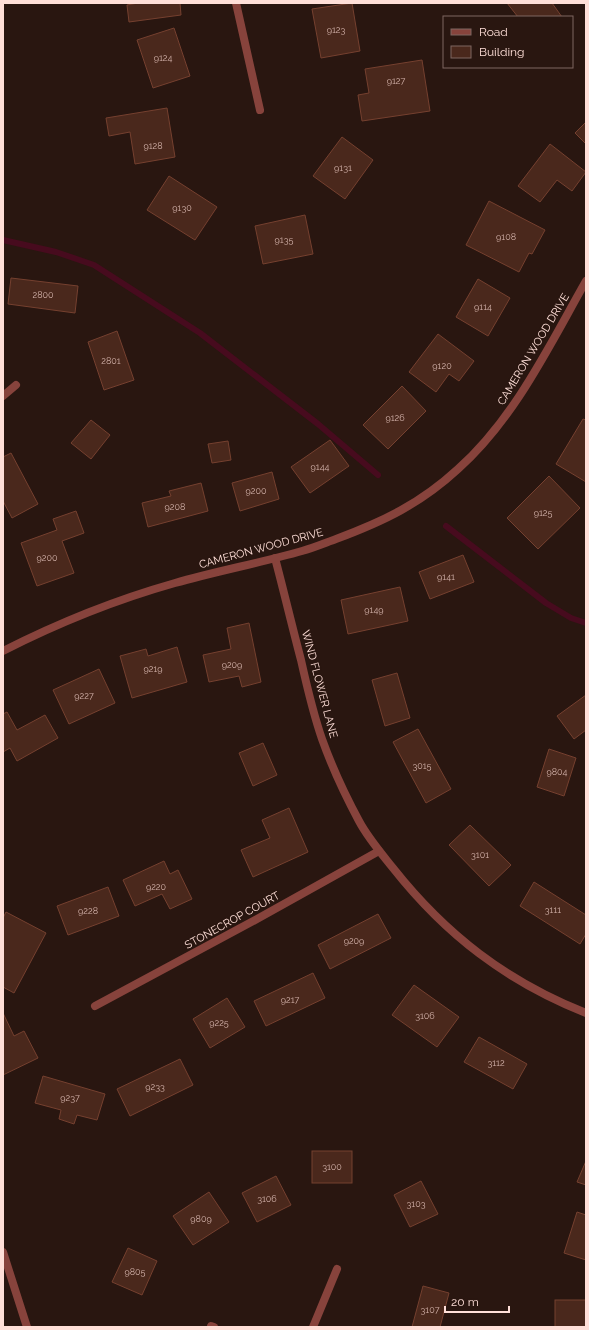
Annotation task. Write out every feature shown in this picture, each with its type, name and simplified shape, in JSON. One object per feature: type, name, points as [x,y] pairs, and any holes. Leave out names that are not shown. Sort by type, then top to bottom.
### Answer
[{"type":"street","points":[[236,3],[260,110]]},
{"type":"street","name":"CAMERON WOOD DRIVE","points":[[3,651],[38,633],[104,605],[176,583],[276,558],[372,526],[427,496],[459,469],[486,440],[516,401],[586,281]]},
{"type":"street","points":[[3,396],[16,385]]},
{"type":"street","name":"WIND FLOWER LANE","points":[[276,558],[313,711],[322,739],[333,766],[360,822],[379,851],[410,889],[467,945],[488,961],[531,988],[563,1004],[586,1013]]},
{"type":"street","name":"STONECROP COURT","points":[[95,1006],[257,919],[379,851]]},
{"type":"street","points":[[3,1252],[27,1327]]},
{"type":"street","points":[[313,1327],[337,1269]]},
{"type":"building","points":[[138,3],[180,3],[181,15],[129,22],[127,5]]},
{"type":"building","points":[[352,3],[360,51],[321,58],[312,9]]},
{"type":"building","points":[[507,3],[552,3],[561,16],[517,16]]},
{"type":"building","points":[[174,28],[190,76],[153,88],[137,40]]},
{"type":"building","points":[[422,60],[430,111],[362,121],[358,95],[369,93],[365,69]]},
{"type":"building","points":[[167,108],[175,157],[135,164],[130,132],[109,136],[106,118]]},
{"type":"building","points":[[586,122],[586,144],[575,133]]},
{"type":"building","points":[[342,137],[373,160],[345,199],[313,176]]},
{"type":"building","points":[[550,144],[586,172],[572,191],[557,180],[540,202],[518,186]]},
{"type":"building","points":[[169,176],[217,207],[195,240],[147,210]]},
{"type":"building","points":[[489,201],[545,230],[532,254],[529,253],[519,272],[466,245]]},
{"type":"building","points":[[305,215],[313,254],[263,264],[255,226]]},
{"type":"building","points":[[11,278],[78,286],[75,313],[8,304]]},
{"type":"building","points":[[478,279],[510,298],[488,336],[456,317]]},
{"type":"building","points":[[117,331],[134,380],[104,390],[88,342]]},
{"type":"building","points":[[438,334],[474,361],[459,381],[449,374],[436,392],[409,372]]},
{"type":"building","points":[[402,386],[426,411],[388,449],[363,425]]},
{"type":"building","points":[[583,419],[586,420],[586,482],[556,464]]},
{"type":"building","points":[[91,420],[110,435],[91,459],[71,443]]},
{"type":"building","points":[[330,440],[349,466],[310,493],[291,467]]},
{"type":"building","points":[[228,441],[231,460],[212,463],[208,444]]},
{"type":"building","points":[[11,453],[38,504],[12,518],[3,501],[3,457]]},
{"type":"building","points":[[272,472],[279,499],[240,511],[232,483]]},
{"type":"building","points":[[549,476],[580,508],[538,549],[507,518]]},
{"type":"building","points":[[201,483],[208,511],[148,527],[142,503],[171,496],[169,491]]},
{"type":"building","points":[[76,511],[84,533],[62,541],[74,573],[37,586],[21,543],[57,530],[53,519]]},
{"type":"building","points":[[463,555],[474,582],[430,599],[419,572]]},
{"type":"building","points":[[400,587],[408,621],[348,634],[341,600]]},
{"type":"building","points":[[249,623],[261,682],[242,687],[239,676],[209,682],[203,655],[231,649],[227,628]]},
{"type":"building","points":[[177,647],[187,682],[132,698],[120,656],[146,649],[148,656]]},
{"type":"building","points":[[99,669],[115,703],[69,724],[53,690]]},
{"type":"building","points":[[397,673],[410,718],[385,726],[372,680]]},
{"type":"building","points":[[586,695],[586,730],[574,739],[557,716]]},
{"type":"building","points":[[7,712],[17,730],[45,715],[58,738],[17,761],[10,748],[3,752],[3,714]]},
{"type":"building","points":[[418,729],[451,789],[426,803],[393,742]]},
{"type":"building","points":[[263,743],[277,775],[253,786],[239,753]]},
{"type":"building","points":[[549,749],[576,758],[564,796],[537,787]]},
{"type":"building","points":[[289,808],[308,852],[253,877],[241,850],[270,838],[262,820]]},
{"type":"building","points":[[470,825],[511,865],[489,886],[449,845]]},
{"type":"building","points":[[164,861],[170,874],[178,870],[192,899],[170,909],[162,894],[135,906],[123,880]]},
{"type":"building","points":[[534,882],[586,915],[586,934],[580,944],[520,906]]},
{"type":"building","points":[[108,887],[119,916],[68,935],[57,906]]},
{"type":"building","points":[[6,912],[46,933],[14,993],[3,987],[3,918]]},
{"type":"building","points":[[378,914],[391,938],[330,969],[318,945]]},
{"type":"building","points":[[313,973],[325,998],[266,1026],[254,1001]]},
{"type":"building","points":[[414,985],[459,1017],[437,1047],[392,1015]]},
{"type":"building","points":[[227,998],[245,1027],[210,1048],[193,1019]]},
{"type":"building","points":[[3,1013],[14,1036],[24,1031],[38,1058],[3,1075]]},
{"type":"building","points":[[479,1037],[527,1064],[513,1089],[464,1062]]},
{"type":"building","points":[[180,1059],[193,1085],[130,1116],[117,1089]]},
{"type":"building","points":[[43,1076],[105,1094],[97,1120],[77,1115],[74,1124],[59,1119],[61,1110],[35,1103]]},
{"type":"building","points":[[312,1151],[352,1151],[352,1183],[312,1183]]},
{"type":"building","points":[[586,1161],[586,1185],[577,1182]]},
{"type":"building","points":[[276,1176],[291,1205],[257,1222],[242,1193]]},
{"type":"building","points":[[421,1181],[438,1214],[410,1227],[394,1195]]},
{"type":"building","points":[[209,1192],[229,1222],[193,1245],[173,1216]]},
{"type":"building","points":[[577,1212],[586,1215],[586,1260],[564,1253]]},
{"type":"building","points":[[128,1248],[157,1261],[142,1295],[112,1282]]},
{"type":"building","points":[[423,1286],[449,1293],[440,1327],[412,1327]]},
{"type":"building","points":[[555,1300],[586,1300],[586,1327],[555,1327]]},
{"type":"waterway","points":[[3,240],[56,252],[94,265],[200,333],[318,424],[378,475]]},
{"type":"waterway","points":[[446,526],[546,603],[571,618],[586,623]]}]
